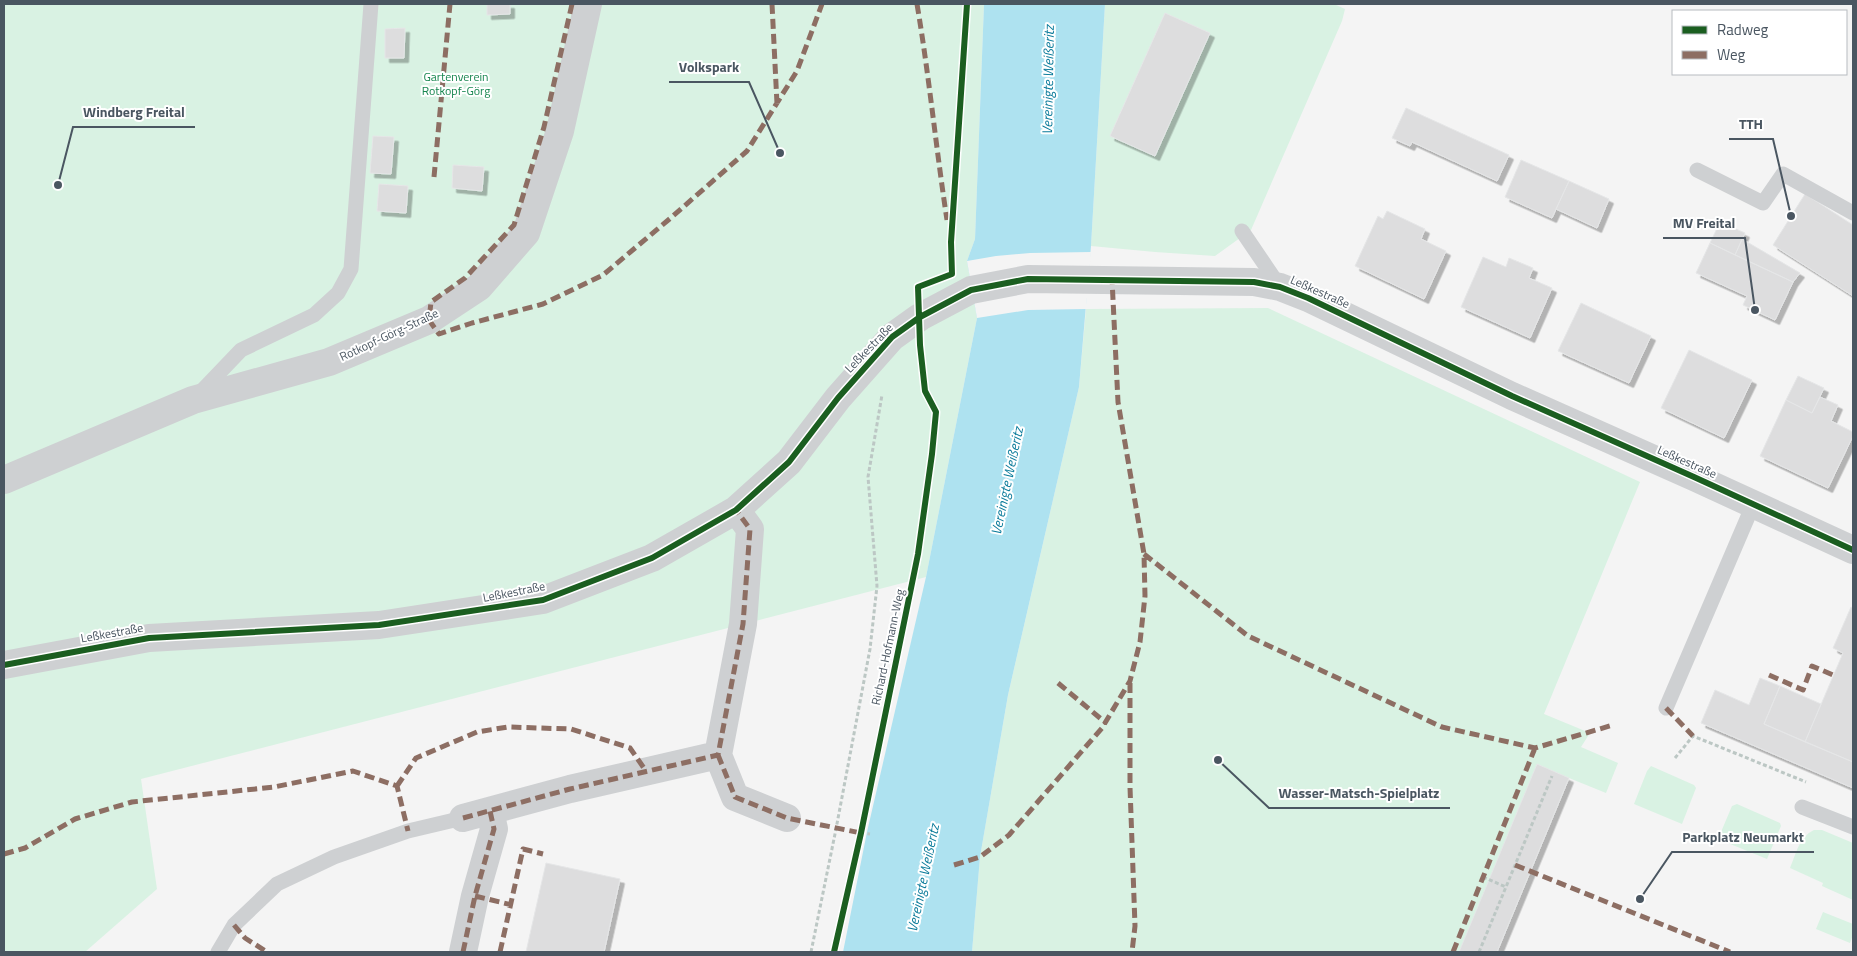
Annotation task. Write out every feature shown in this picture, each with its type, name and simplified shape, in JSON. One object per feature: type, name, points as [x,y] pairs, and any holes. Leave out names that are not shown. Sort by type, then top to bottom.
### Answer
[{"type":"street","name":"Rotkopf-Görg-Straße","points":[[4,480],[193,400],[329,362],[429,320],[479,287],[526,233],[560,131],[588,4]]},
{"type":"street","name":"Leßkestraße","points":[[4,665],[150,638],[379,625],[543,600],[652,558],[736,510],[789,462],[838,398],[892,337],[920,317],[971,290],[1028,279],[1254,282],[1280,287],[1411,346],[1512,396],[1853,550]]},
{"type":"street","points":[[736,510],[750,529],[743,624],[718,755],[735,797],[787,818]]},
{"type":"street","points":[[463,818],[570,789],[718,755]]},
{"type":"street","points":[[463,952],[475,896],[494,829],[490,810]]},
{"type":"lane","points":[[193,400],[241,350],[314,315],[338,293],[351,269],[371,4]]},
{"type":"lane","points":[[1697,170],[1763,203],[1783,174],[1853,213]]},
{"type":"lane","points":[[1242,231],[1280,287]]},
{"type":"lane","points":[[1666,708],[1753,505]]},
{"type":"lane","points":[[1802,807],[1853,827]]},
{"type":"lane","points":[[218,952],[234,925],[277,884],[334,857],[408,831],[463,818]]},
{"type":"path","points":[[810,952],[836,829],[870,649],[877,586],[868,477],[883,392]]},
{"type":"path","points":[[1675,758],[1693,736],[1809,783]]},
{"type":"path","points":[[1479,952],[1552,776]]},
{"type":"path","points":[[859,842],[863,823]]},
{"type":"path","points":[[861,833],[870,834]]},
{"type":"path","points":[[1483,877],[1506,887]]},
{"type":"green space","name":"Gartenverein Rotkopf-Görg","points":[[4,4],[984,4],[975,239],[967,261],[977,318],[926,577],[141,779],[157,889],[85,952],[4,952]]},
{"type":"green space","points":[[1105,4],[1334,4],[1345,9],[1342,21],[1251,230],[1215,256],[1091,246]]},
{"type":"green space","points":[[1268,308],[1640,482],[1544,714],[1590,733],[1581,747],[1618,763],[1606,793],[1569,778],[1497,952],[972,952],[980,857],[1008,695],[1079,387],[1086,309]]},
{"type":"green space","points":[[1651,766],[1694,785],[1696,788],[1682,824],[1634,804],[1647,771]]},
{"type":"green space","points":[[1737,804],[1780,823],[1781,826],[1767,859],[1718,839],[1732,806]]},
{"type":"green space","points":[[1814,830],[1822,830],[1853,843],[1853,900],[1822,886],[1823,883],[1790,868],[1801,841]]},
{"type":"green space","points":[[1823,912],[1853,924],[1853,935],[1850,943],[1816,929]]},
{"type":"water","name":"Vereinigte Weißeritz","points":[[984,4],[1105,4],[1091,246],[1079,387],[1008,695],[980,857],[972,952],[843,952],[867,832],[926,577],[977,318],[967,261],[975,239]]},
{"type":"pier","points":[[1091,252],[1086,309],[1028,310],[977,318],[967,261],[1030,253]]},
{"type":"building","points":[[487,4],[510,4],[510,14],[487,15]]},
{"type":"building","points":[[1165,13],[1210,33],[1155,156],[1110,136]]},
{"type":"building","points":[[405,28],[404,58],[385,58],[385,29]]},
{"type":"building","points":[[1406,108],[1509,155],[1497,181],[1412,142],[1410,146],[1392,138]]},
{"type":"building","points":[[373,136],[394,137],[391,174],[370,173]]},
{"type":"building","points":[[1521,160],[1569,181],[1552,218],[1505,197]]},
{"type":"building","points":[[453,165],[484,167],[482,191],[452,188]]},
{"type":"building","points":[[1569,181],[1609,199],[1597,228],[1556,209]]},
{"type":"building","points":[[379,184],[408,186],[406,213],[377,211]]},
{"type":"building","points":[[1805,194],[1853,225],[1853,296],[1773,245]]},
{"type":"building","points":[[1387,211],[1425,229],[1421,239],[1446,251],[1424,299],[1355,266],[1378,216],[1383,219]]},
{"type":"building","points":[[1720,222],[1745,233],[1735,255],[1710,243]]},
{"type":"building","points":[[1742,239],[1800,273],[1793,282],[1735,255]]},
{"type":"building","points":[[1710,243],[1793,282],[1775,320],[1743,305],[1747,296],[1696,273]]},
{"type":"building","points":[[1483,257],[1506,267],[1509,258],[1533,268],[1529,278],[1552,288],[1530,338],[1461,307]]},
{"type":"building","points":[[1581,303],[1651,336],[1629,383],[1558,351]]},
{"type":"building","points":[[1689,350],[1752,380],[1724,438],[1661,408]]},
{"type":"building","points":[[1798,376],[1824,388],[1812,413],[1786,400]]},
{"type":"building","points":[[1820,397],[1838,405],[1831,421],[1853,432],[1853,436],[1828,488],[1760,456],[1786,400],[1812,413]]},
{"type":"building","points":[[1851,607],[1853,608],[1853,762],[1805,742],[1843,653],[1833,648]]},
{"type":"building","points":[[1760,678],[1780,686],[1764,724],[1853,762],[1853,788],[1701,723],[1715,690],[1749,705]]},
{"type":"building","points":[[1780,686],[1821,704],[1805,742],[1764,724]]},
{"type":"building","points":[[1537,764],[1569,778],[1497,952],[1459,952]]},
{"type":"building","points":[[546,863],[620,879],[604,952],[526,952]]},
{"type":"marked path","points":[[434,177],[450,4]]},
{"type":"marked path","points":[[572,4],[544,127],[514,225],[465,278],[431,302],[429,320],[439,334],[543,304],[603,275],[673,216],[747,151],[797,71],[822,4]]},
{"type":"marked path","points":[[772,4],[777,104]]},
{"type":"marked path","points":[[917,4],[947,220]]},
{"type":"marked path","points":[[954,865],[980,857],[1009,835],[1102,728],[1130,681],[1140,642],[1145,596],[1144,554],[1118,402],[1112,279]]},
{"type":"marked path","points":[[463,818],[570,789],[718,755],[743,624],[750,529],[736,510]]},
{"type":"marked path","points":[[1144,554],[1248,636],[1442,727],[1535,748],[1613,725]]},
{"type":"marked path","points":[[1769,675],[1803,690],[1812,666],[1833,675]]},
{"type":"marked path","points":[[1058,683],[1106,723]]},
{"type":"marked path","points":[[1130,683],[1130,787],[1135,926],[1132,952]]},
{"type":"marked path","points":[[1666,708],[1693,736]]},
{"type":"marked path","points":[[397,786],[416,758],[477,732],[508,727],[571,729],[630,748],[646,771]]},
{"type":"marked path","points":[[1453,952],[1535,748]]},
{"type":"marked path","points":[[718,755],[735,797],[787,818],[861,833]]},
{"type":"marked path","points":[[4,854],[25,848],[75,819],[132,802],[274,787],[353,771],[397,786],[408,831]]},
{"type":"marked path","points":[[463,952],[475,896],[494,829],[490,811]]},
{"type":"marked path","points":[[500,952],[523,849],[543,854]]},
{"type":"marked path","points":[[1515,865],[1730,952]]},
{"type":"marked path","points":[[475,896],[512,905]]},
{"type":"marked path","points":[[234,925],[245,938],[267,952]]},
{"type":"cycle path","name":"Richard-Hofmann-Weg","points":[[834,952],[861,833],[918,554],[936,412],[925,391],[920,345],[918,287],[952,274],[951,242],[967,4]]},
{"type":"cycle path","points":[[4,665],[149,638],[379,625],[543,600],[652,558],[736,510],[789,462],[838,398],[892,337],[920,317],[971,290],[1028,279],[1254,282],[1280,287],[1308,298],[1512,396],[1853,550]]},
{"type":"place","name":"Volkspark","points":[[780,153]]},
{"type":"place","name":"Windberg Freital","points":[[58,185]]},
{"type":"place","name":"TTH","points":[[1791,216]]},
{"type":"place","name":"MV Freital","points":[[1755,310]]},
{"type":"place","name":"Wasser-Matsch-Spielplatz","points":[[1218,760]]},
{"type":"place","name":"Parkplatz Neumarkt","points":[[1640,899]]}]
